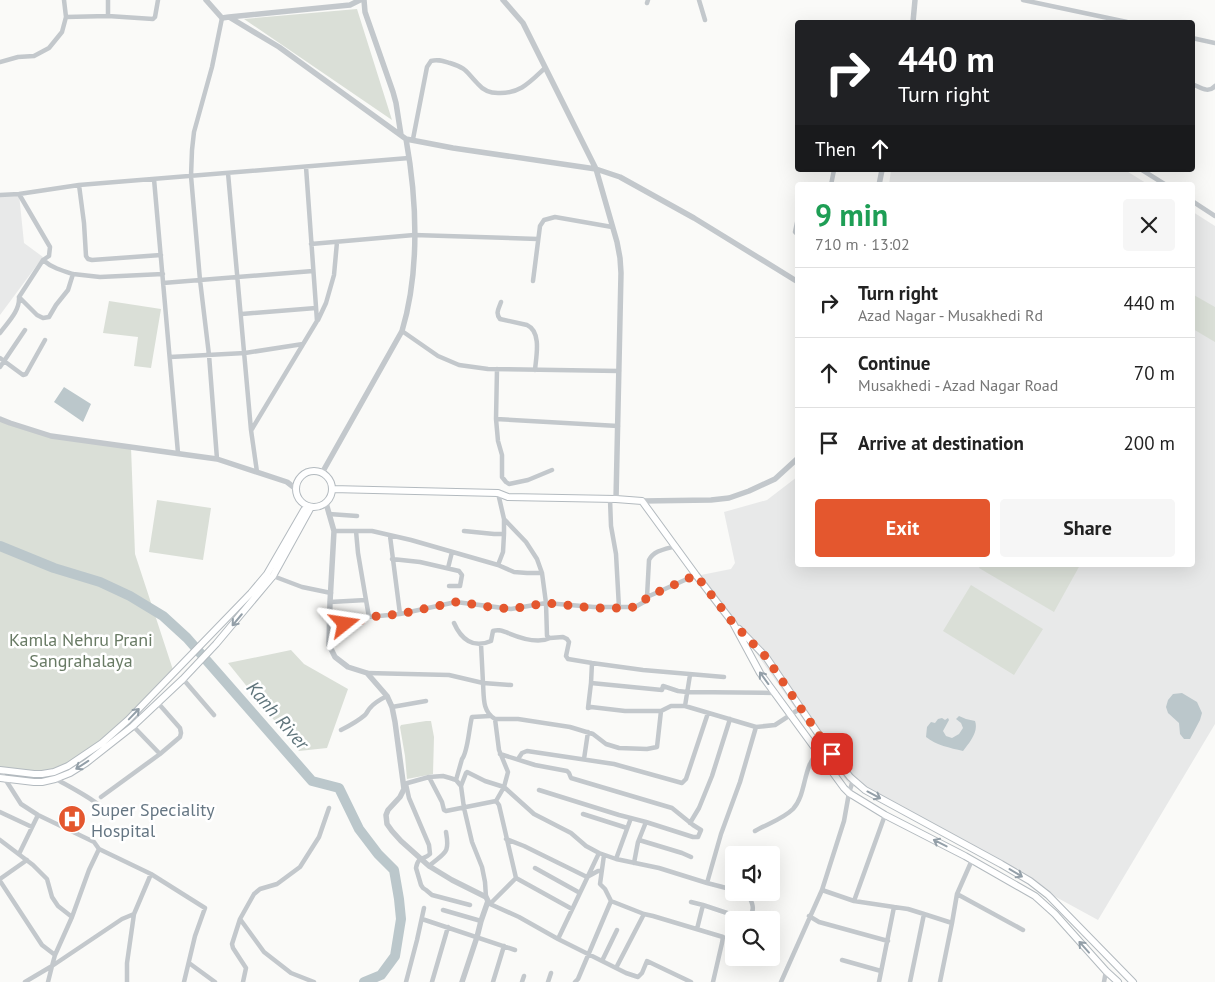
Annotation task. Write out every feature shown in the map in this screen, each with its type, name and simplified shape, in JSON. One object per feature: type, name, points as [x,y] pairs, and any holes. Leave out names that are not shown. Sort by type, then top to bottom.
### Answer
[{"type":"main road","points":[[310,472],[322,473],[328,479],[332,488],[330,497],[319,506],[309,506],[298,497],[296,489],[298,482],[303,475],[310,472]]},
{"type":"main road","points":[[332,488],[498,493],[508,497],[642,501],[733,623],[766,657],[832,754],[853,780],[865,790],[1030,881],[1048,895],[1133,982]]},
{"type":"main road","points":[[3,779],[42,782],[56,779],[86,763],[133,726],[183,679],[216,644],[273,576],[309,506]]},
{"type":"main road","points":[[0,771],[34,774],[54,772],[68,766],[102,743],[128,720],[268,574],[309,506]]},
{"type":"main road","points":[[733,623],[760,673],[846,791],[884,815],[966,856],[1036,896],[1055,914],[1106,972],[1118,982]]},
{"type":"street","points":[[0,62],[18,57],[34,56],[49,48],[62,32],[66,17],[64,0]]},
{"type":"street","points":[[108,0],[108,16]]},
{"type":"street","points":[[66,17],[108,16],[153,19],[158,0]]},
{"type":"street","points":[[206,0],[225,17],[279,47],[403,137],[453,148],[596,169],[620,177],[694,218],[795,280]]},
{"type":"street","points":[[225,17],[350,5],[362,0],[396,102],[409,158],[414,235],[413,272],[407,315],[402,331],[322,473]]},
{"type":"street","points":[[503,0],[523,23],[596,169],[620,258],[618,426],[611,526],[616,554],[619,608]]},
{"type":"street","points":[[699,0],[705,20]]},
{"type":"street","points":[[913,20],[915,0]]},
{"type":"street","points":[[1023,0],[1118,20]]},
{"type":"street","points":[[217,459],[209,355],[191,176],[194,132],[225,17]]},
{"type":"street","points":[[1195,39],[1215,43]]},
{"type":"street","points":[[413,139],[427,67],[431,61],[443,61],[465,69],[478,84],[487,91],[494,93],[511,93],[518,90],[545,68]]},
{"type":"street","points":[[1195,85],[1207,90],[1215,86]]},
{"type":"street","points":[[0,195],[79,185],[409,158]]},
{"type":"street","points":[[306,167],[317,321]]},
{"type":"street","points":[[1145,172],[1161,182]]},
{"type":"street","points":[[228,174],[256,472]]},
{"type":"street","points":[[154,179],[178,453]]},
{"type":"street","points":[[79,185],[86,256],[88,259],[161,255]]},
{"type":"street","points":[[0,333],[17,309],[19,297],[43,260],[49,256],[50,248],[19,194]]},
{"type":"street","points":[[1195,204],[1215,216]]},
{"type":"street","points":[[533,281],[542,222],[548,218],[555,217],[612,228]]},
{"type":"street","points":[[311,244],[414,235],[538,239]]},
{"type":"street","points":[[251,430],[326,304],[334,275],[337,242]]},
{"type":"street","points":[[43,260],[55,268],[73,274],[100,277],[162,274]]},
{"type":"street","points":[[163,282],[313,271]]},
{"type":"street","points":[[19,297],[43,318],[49,317],[68,290],[73,274]]},
{"type":"street","points":[[501,302],[497,312],[497,316],[500,319],[532,327],[534,331],[537,346],[535,370]]},
{"type":"street","points":[[242,314],[316,308]]},
{"type":"street","points":[[0,367],[2,360],[25,330]]},
{"type":"street","points":[[402,331],[438,356],[459,364],[497,370],[619,371]]},
{"type":"street","points":[[2,360],[23,375],[26,374],[45,340]]},
{"type":"street","points":[[170,357],[245,352],[303,344]]},
{"type":"street","points":[[497,370],[496,419],[498,442],[502,455],[502,476],[509,484],[528,480],[552,470]]},
{"type":"street","points":[[0,419],[10,424],[51,436],[217,459],[287,482],[296,489]]},
{"type":"street","points":[[496,419],[618,426]]},
{"type":"street","points":[[642,501],[729,498],[776,479],[795,461]]},
{"type":"street","points":[[498,493],[504,519],[503,552],[498,565]]},
{"type":"street","points":[[326,502],[334,531],[329,645],[335,657],[348,668],[367,673],[449,675],[483,683],[511,685]]},
{"type":"street","points":[[329,514],[357,516]]},
{"type":"street","points":[[504,519],[532,550],[542,573],[546,603],[546,633],[550,638]]},
{"type":"street","points":[[334,531],[372,531],[412,540],[498,565],[514,572],[542,573]]},
{"type":"street","points":[[356,531],[369,617]]},
{"type":"street","points":[[464,531],[504,534]]},
{"type":"street","points":[[390,536],[400,614]]},
{"type":"street","points":[[330,626],[360,621],[369,617],[400,614],[456,602],[511,609],[546,603],[594,608],[635,607],[644,602],[647,597],[649,560],[651,555],[676,546]]},
{"type":"street","points":[[448,568],[452,552]]},
{"type":"street","points":[[392,559],[420,562],[459,571],[462,575],[460,586],[449,586]]},
{"type":"street","points":[[647,597],[696,575]]},
{"type":"street","points":[[273,576],[302,587],[331,593]]},
{"type":"street","points":[[330,602],[366,600]]},
{"type":"street","points":[[454,624],[459,633],[468,641],[481,644],[490,641],[493,630],[500,630],[539,641],[563,637],[569,642],[567,658],[592,663],[724,677]]},
{"type":"street","points":[[481,644],[486,709],[490,716]]},
{"type":"street","points":[[592,663],[588,708],[661,711],[671,706],[685,706],[756,726],[775,725],[801,708]]},
{"type":"street","points":[[367,673],[387,696],[392,707],[405,784],[429,845],[430,854],[427,857],[421,858],[417,862],[416,868],[422,888],[432,895],[470,905]]},
{"type":"street","points":[[685,706],[690,674]]},
{"type":"street","points":[[183,679],[214,715]]},
{"type":"street","points":[[591,683],[662,690],[662,686],[678,692],[776,693]]},
{"type":"street","points":[[341,730],[368,713],[376,702],[387,696]]},
{"type":"street","points":[[392,707],[426,701]]},
{"type":"street","points":[[101,797],[180,737],[180,728],[158,703]]},
{"type":"street","points":[[456,780],[466,751],[472,717],[490,716],[570,727],[593,734],[606,744],[619,748],[648,749],[657,747],[661,711]]},
{"type":"street","points":[[518,760],[522,753],[527,751],[614,764],[682,783],[686,779],[708,713]]},
{"type":"street","points":[[429,777],[444,810],[449,811],[496,801],[504,788],[508,772],[499,750],[495,718]]},
{"type":"street","points":[[690,823],[700,808],[730,719]]},
{"type":"street","points":[[133,726],[160,754]]},
{"type":"street","points":[[707,883],[756,726]]},
{"type":"street","points":[[584,759],[588,732]]},
{"type":"street","points":[[755,831],[794,808],[800,795],[808,766],[818,752]]},
{"type":"street","points":[[500,754],[535,765],[567,772],[571,778],[672,808],[701,830],[698,837],[693,837],[539,790]]},
{"type":"street","points":[[0,771],[3,779],[21,804],[38,815],[94,842],[99,849],[151,874],[205,908],[195,936],[184,982]]},
{"type":"street","points":[[462,982],[488,901],[482,867],[472,842],[464,808],[461,786],[467,772],[504,788],[534,814],[571,833],[586,846],[601,854],[659,868],[725,888]]},
{"type":"street","points":[[405,784],[429,777],[443,776],[456,780],[461,786]]},
{"type":"street","points":[[56,779],[106,810],[108,814]]},
{"type":"street","points":[[781,982],[822,890],[844,821],[846,791],[853,780]]},
{"type":"street","points":[[405,784],[400,797],[388,810],[386,815],[388,824],[401,841],[429,866],[558,939],[630,975],[638,977],[642,973],[647,961],[691,982]]},
{"type":"street","points":[[496,801],[499,805],[516,878],[572,909]]},
{"type":"street","points":[[243,982],[246,968],[232,944],[240,919],[254,894],[260,889],[277,884],[300,867],[319,837],[329,808]]},
{"type":"street","points":[[0,812],[32,827]]},
{"type":"street","points":[[583,814],[627,828]]},
{"type":"street","points":[[19,854],[38,815]]},
{"type":"street","points":[[854,901],[884,815]]},
{"type":"street","points":[[616,859],[631,818]]},
{"type":"street","points":[[634,863],[639,840],[646,822]]},
{"type":"street","points":[[429,866],[448,849],[446,832]]},
{"type":"street","points":[[506,839],[587,877]]},
{"type":"street","points":[[0,840],[27,860],[47,879],[52,897],[58,906],[72,917]]},
{"type":"street","points":[[639,840],[690,857]]},
{"type":"street","points":[[966,856],[969,847]]},
{"type":"street","points":[[48,982],[55,955],[99,849]]},
{"type":"street","points":[[601,854],[600,884],[611,901],[644,914],[723,938],[712,982]]},
{"type":"street","points":[[558,939],[587,877],[601,854]]},
{"type":"street","points":[[27,860],[0,880],[42,945],[55,955]]},
{"type":"street","points":[[940,982],[957,894],[972,860]]},
{"type":"street","points":[[535,868],[580,893]]},
{"type":"street","points":[[587,877],[601,871]]},
{"type":"street","points":[[126,982],[134,914],[151,874]]},
{"type":"street","points":[[488,901],[516,878]]},
{"type":"street","points":[[822,890],[854,901],[908,909],[952,923]]},
{"type":"street","points":[[957,894],[1023,930]]},
{"type":"street","points":[[577,980],[611,901]]},
{"type":"street","points":[[691,902],[742,918],[749,918],[752,912],[752,901]]},
{"type":"street","points":[[697,929],[703,905]]},
{"type":"street","points":[[879,982],[894,907]]},
{"type":"street","points":[[406,982],[418,940],[424,908]]},
{"type":"street","points":[[444,910],[481,921]]},
{"type":"street","points":[[25,982],[122,919],[134,914]]},
{"type":"street","points":[[616,968],[644,914]]},
{"type":"street","points":[[910,982],[924,914]]},
{"type":"street","points":[[809,916],[819,922],[888,941]]},
{"type":"street","points":[[240,919],[264,952],[291,973],[314,982]]},
{"type":"street","points":[[422,919],[515,950]]},
{"type":"street","points":[[432,982],[448,927]]},
{"type":"street","points":[[602,961],[618,930]]},
{"type":"street","points":[[493,982],[504,946]]},
{"type":"street","points":[[842,960],[881,971]]},
{"type":"street","points":[[189,962],[216,982]]},
{"type":"street","points":[[1104,982],[1106,972]]},
{"type":"street","points":[[548,982],[551,973]]},
{"type":"street","points":[[522,982],[524,976]]},
{"type":"shaded area","points":[[891,172],[1128,172],[1144,182],[889,182]]},
{"type":"shaded area","points":[[19,194],[24,243],[43,257],[0,315],[0,195]]},
{"type":"shaded area","points":[[1195,213],[1215,226],[1215,724],[1098,920],[849,784],[701,575],[731,569],[735,563],[724,512],[767,500],[795,479],[795,567],[1195,567]]},
{"type":"shaded area","points":[[64,387],[91,404],[83,422],[54,402]]},
{"type":"shaded area","points":[[1182,693],[1197,702],[1202,713],[1190,739],[1184,739],[1180,734],[1179,723],[1168,713],[1166,707],[1168,700],[1173,694]]},
{"type":"shaded area","points":[[959,716],[975,721],[976,725],[973,737],[963,751],[939,744],[926,737],[927,727],[931,722],[935,723],[938,719],[942,718],[945,720],[948,718],[949,720],[943,731],[946,736],[952,738],[959,734],[963,728],[956,719]]},
{"type":"green space","points":[[357,9],[392,120],[244,19]]},
{"type":"green space","points":[[1195,296],[1215,307],[1215,342],[1195,330]]},
{"type":"green space","points":[[109,301],[161,309],[151,368],[134,366],[138,337],[103,333]]},
{"type":"green space","name":"Kamla Nehru Prani Sangrahalaya","points":[[0,419],[51,436],[131,447],[135,554],[174,673],[102,743],[54,772],[0,770]]},
{"type":"green space","points":[[157,500],[211,508],[203,560],[149,552]]},
{"type":"green space","points":[[980,567],[1079,567],[1054,612]]},
{"type":"green space","points":[[971,585],[1043,629],[1014,675],[943,631]]},
{"type":"green space","points":[[291,650],[304,664],[348,689],[327,748],[299,751],[228,663]]},
{"type":"green space","points":[[431,721],[434,737],[433,774],[407,779],[400,727],[401,725]]},
{"type":"waterway","name":"Kanh River","points":[[0,546],[54,568],[100,582],[130,596],[163,616],[187,638],[312,781],[339,788],[359,829],[378,854],[394,870],[399,899],[401,919],[395,956],[381,975],[364,982]]},
{"type":"place","name":"Super Speciality Hospital","points":[[72,819]]},
{"type":"route","points":[[345,624],[368,617],[400,614],[456,602],[511,609],[546,603],[594,608],[635,607],[644,602],[647,597],[696,575],[733,623],[766,657],[832,754]]}]
